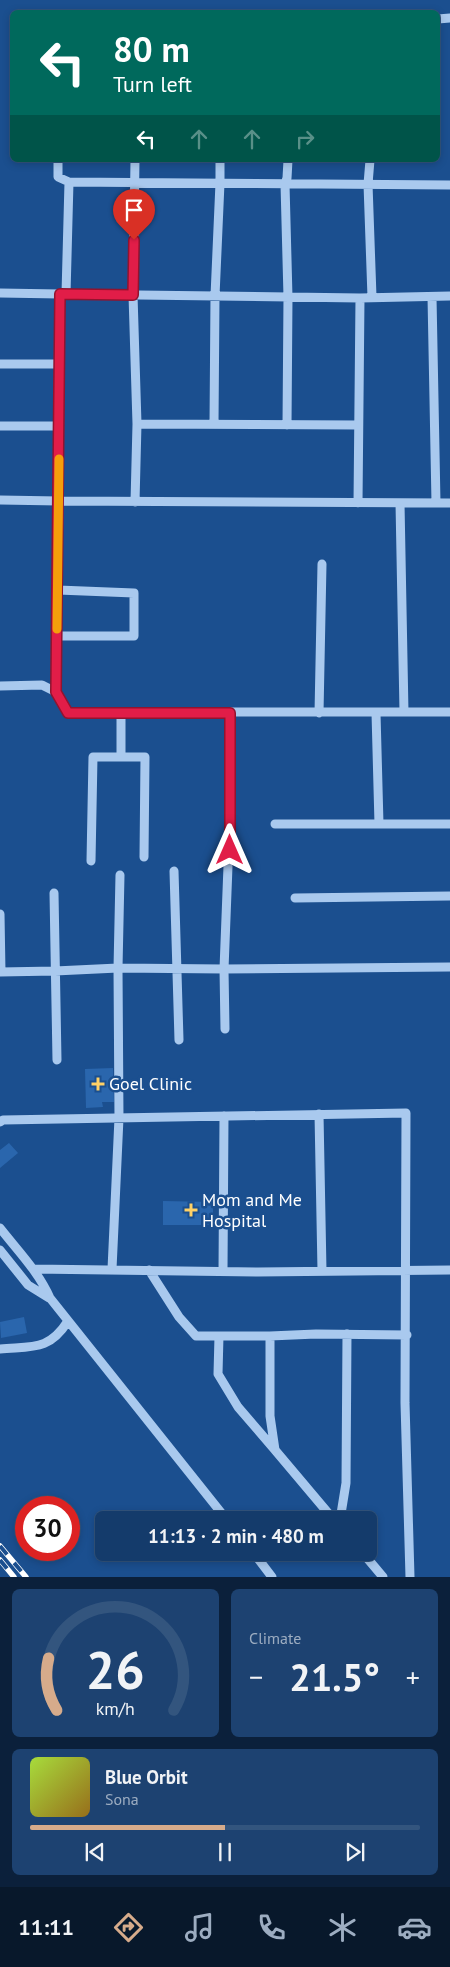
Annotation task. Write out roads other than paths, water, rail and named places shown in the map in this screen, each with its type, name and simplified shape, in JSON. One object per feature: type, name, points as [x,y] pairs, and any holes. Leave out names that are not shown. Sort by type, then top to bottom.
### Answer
[{"type":"street","points":[[58,162],[58,177],[69,182],[450,185]]},
{"type":"street","points":[[135,162],[133,295],[136,502]]},
{"type":"street","points":[[214,424],[215,296],[220,162]]},
{"type":"street","points":[[287,425],[288,297],[285,184],[288,162]]},
{"type":"street","points":[[370,162],[368,184],[372,298]]},
{"type":"street","points":[[69,182],[60,364],[56,692],[68,713],[450,712]]},
{"type":"street","points":[[0,293],[360,298],[450,296]]},
{"type":"street","points":[[432,297],[436,503]]},
{"type":"street","points":[[358,503],[360,298]]},
{"type":"street","points":[[0,364],[60,364]]},
{"type":"street","points":[[136,424],[358,425]]},
{"type":"street","points":[[0,426],[59,426]]},
{"type":"street","points":[[0,500],[59,502],[450,503]]},
{"type":"street","points":[[400,503],[404,712]]},
{"type":"street","points":[[319,713],[322,564]]},
{"type":"street","points":[[57,636],[134,636],[134,593],[58,590]]},
{"type":"street","points":[[0,686],[42,685],[56,692]]},
{"type":"street","points":[[121,712],[121,757]]},
{"type":"street","points":[[230,713],[230,850]]},
{"type":"street","points":[[376,713],[379,824]]},
{"type":"street","points":[[91,860],[93,757],[145,757],[144,857]]},
{"type":"street","points":[[275,824],[450,824]]},
{"type":"street","points":[[225,1029],[224,970],[228,866]]},
{"type":"street","points":[[174,871],[179,1040]]},
{"type":"street","points":[[112,1269],[118,1118],[120,875]]},
{"type":"street","points":[[54,892],[57,1060]]},
{"type":"street","points":[[295,898],[450,896]]},
{"type":"street","points":[[0,914],[1,972],[118,968],[224,970],[450,967]]},
{"type":"street","points":[[0,1122],[3,1120],[406,1113],[407,1335],[405,1403],[410,1577]]},
{"type":"street","points":[[319,1114],[322,1271]]},
{"type":"street","points":[[223,1271],[224,1116]]},
{"type":"street","points":[[0,1228],[34,1269],[50,1298],[220,1511]]},
{"type":"street","points":[[0,1250],[28,1285],[50,1298]]},
{"type":"street","points":[[34,1269],[223,1271],[450,1270]]},
{"type":"street","points":[[149,1270],[179,1316],[196,1336],[407,1335]]},
{"type":"street","points":[[0,1349],[46,1344],[60,1334],[68,1321]]},
{"type":"street","points":[[341,1511],[346,1483],[346,1334]]},
{"type":"street","points":[[219,1336],[218,1374],[238,1407],[326,1511]]},
{"type":"street","points":[[270,1336],[270,1416],[275,1450]]},
{"type":"street","points":[[260,1561],[272,1577]]},
{"type":"street","points":[[369,1561],[382,1577]]},
{"type":"railway","points":[[0,1546],[26,1577]]},
{"type":"railway","points":[[0,1560],[14,1577]]},
{"type":"place","name":"Goel Clinic","points":[[98,1084]]},
{"type":"place","name":"Mom and Me Hospital","points":[[191,1210]]}]
